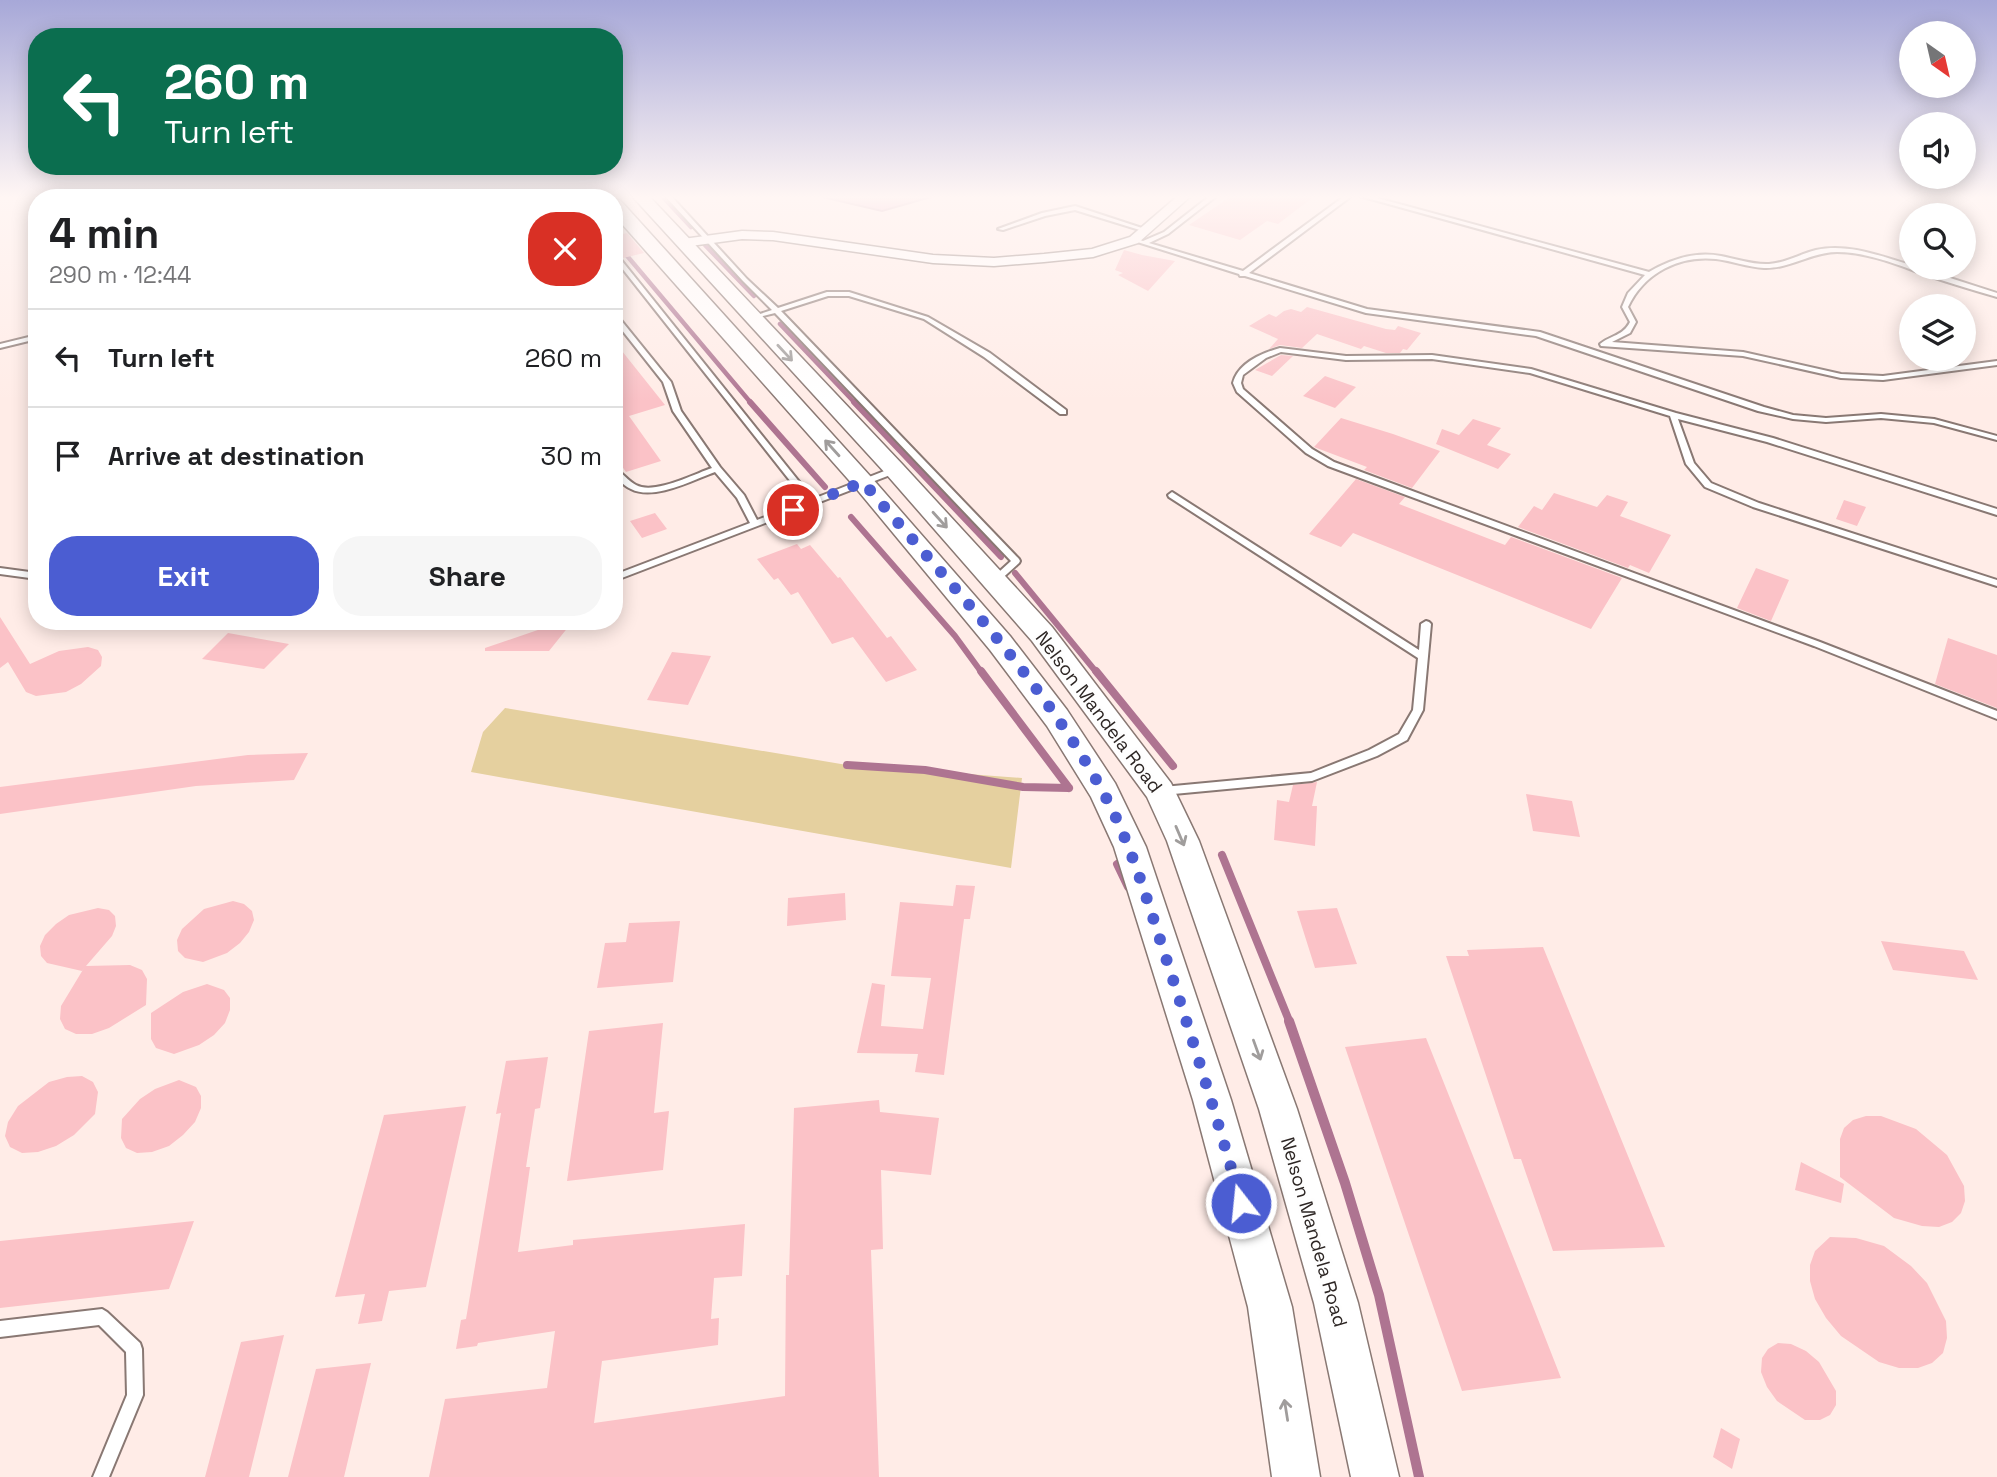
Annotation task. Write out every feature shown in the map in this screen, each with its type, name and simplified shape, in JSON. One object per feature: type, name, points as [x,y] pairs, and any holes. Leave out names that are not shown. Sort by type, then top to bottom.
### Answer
[{"type":"main road","name":"Nelson Mandela Road","points":[[668,264],[863,482],[1000,643],[1057,718],[1104,792],[1130,847],[1212,1100],[1270,1307],[1296,1477]]},
{"type":"main road","name":"Nelson Mandela Road","points":[[717,264],[765,314],[895,470],[1042,634],[1160,791],[1182,841],[1278,1109],[1336,1303],[1375,1477]]},
{"type":"lane","points":[[623,264],[811,502]]},
{"type":"lane","points":[[1212,264],[1366,310],[1537,334],[1580,346],[1761,409],[1793,417],[1826,420],[1900,417],[1934,421],[1997,439]]},
{"type":"lane","points":[[1242,275],[1257,264]]},
{"type":"lane","points":[[1611,264],[1648,274]]},
{"type":"lane","points":[[1604,344],[1629,332],[1633,322],[1625,307],[1634,287],[1648,274],[1673,264]]},
{"type":"lane","points":[[1749,264],[1763,267],[1784,264]]},
{"type":"lane","points":[[1950,280],[1997,296]]},
{"type":"lane","points":[[995,581],[1016,561],[765,314],[827,294],[849,294],[926,318],[987,355],[1063,412]]},
{"type":"lane","points":[[623,326],[667,382],[677,411],[717,469],[741,497],[755,524]]},
{"type":"lane","points":[[0,346],[28,339]]},
{"type":"lane","points":[[1580,346],[1604,344],[1744,354],[1841,376],[1883,378],[1997,363]]},
{"type":"lane","points":[[1997,512],[1770,440],[1673,415],[1531,371],[1432,357],[1346,358],[1280,350],[1263,356],[1239,374],[1237,383],[1240,390],[1309,450],[1331,464],[1818,644],[1997,715]]},
{"type":"lane","points":[[1673,415],[1690,464],[1708,485],[1756,505],[1997,583]]},
{"type":"lane","points":[[623,478],[639,490],[651,490],[717,469]]},
{"type":"lane","points":[[623,575],[895,470]]},
{"type":"lane","points":[[1172,495],[1423,657]]},
{"type":"lane","points":[[0,571],[28,575]]},
{"type":"lane","points":[[1160,791],[1312,777],[1373,753],[1404,737],[1418,710],[1426,624]]},
{"type":"lane","points":[[0,1329],[102,1317],[134,1349],[135,1395],[101,1477]]},
{"type":"shaded area","points":[[505,708],[847,765],[1022,778],[1011,868],[471,772],[483,732]]},
{"type":"building","points":[[1118,264],[1172,264],[1148,291],[1118,275],[1123,273],[1115,270]]},
{"type":"building","points":[[1307,307],[1386,329],[1395,330],[1398,326],[1421,333],[1407,350],[1403,349],[1400,353],[1386,353],[1364,346],[1361,349],[1317,334],[1302,348],[1280,345],[1269,349],[1278,339],[1249,326],[1269,314],[1276,317],[1284,311],[1291,309],[1301,312]]},
{"type":"building","points":[[623,352],[665,405],[629,416],[661,461],[626,472],[623,468]]},
{"type":"building","points":[[1281,355],[1293,356],[1272,376],[1255,370]]},
{"type":"building","points":[[1325,376],[1356,387],[1335,408],[1303,396]]},
{"type":"building","points":[[1341,418],[1440,451],[1412,488],[1314,447]]},
{"type":"building","points":[[1473,419],[1501,428],[1487,445],[1511,454],[1498,469],[1436,444],[1442,429],[1459,435]]},
{"type":"building","points":[[1356,479],[1405,497],[1399,504],[1505,545],[1511,537],[1622,578],[1591,629],[1353,533],[1341,547],[1309,534]]},
{"type":"building","points":[[1554,493],[1597,507],[1607,495],[1628,502],[1620,516],[1671,535],[1649,573],[1630,565],[1628,568],[1518,527],[1534,506],[1542,510]]},
{"type":"building","points":[[1844,500],[1866,507],[1857,526],[1836,519]]},
{"type":"building","points":[[655,513],[667,529],[642,538],[630,521]]},
{"type":"building","points":[[797,544],[801,549],[810,545],[838,578],[840,577],[887,638],[891,636],[917,670],[886,682],[853,637],[832,644],[798,592],[791,595],[778,578],[774,580],[757,559]]},
{"type":"building","points":[[1756,568],[1789,580],[1771,621],[1737,608]]},
{"type":"building","points":[[0,617],[30,664],[59,651],[88,647],[98,650],[102,657],[101,666],[81,684],[66,692],[36,696],[26,692],[8,662],[0,668]]},
{"type":"building","points":[[538,630],[566,630],[549,651],[485,651],[485,648]]},
{"type":"building","points":[[228,633],[289,644],[264,669],[202,659]]},
{"type":"building","points":[[1948,638],[1997,655],[1997,708],[1935,684]]},
{"type":"building","points":[[672,652],[711,656],[688,705],[647,700]]},
{"type":"building","points":[[308,753],[294,780],[196,786],[0,814],[0,787],[248,755]]},
{"type":"building","points":[[1317,782],[1312,806],[1317,806],[1315,846],[1274,840],[1277,800],[1289,802],[1293,785]]},
{"type":"building","points":[[1526,794],[1572,801],[1580,837],[1533,831]]},
{"type":"building","points":[[956,885],[975,886],[970,919],[964,919],[944,1075],[915,1072],[918,1054],[857,1053],[872,983],[885,985],[881,1026],[923,1029],[931,978],[891,976],[900,902],[953,906]]},
{"type":"building","points":[[845,893],[846,920],[787,926],[788,898]]},
{"type":"building","points":[[233,901],[244,904],[252,911],[254,920],[240,943],[227,953],[203,962],[185,958],[178,951],[177,940],[182,929],[204,909]]},
{"type":"building","points":[[98,908],[109,910],[115,916],[116,926],[112,936],[86,966],[130,965],[142,970],[147,979],[146,1005],[109,1028],[92,1034],[76,1034],[65,1029],[60,1019],[61,1006],[84,968],[82,971],[47,963],[41,956],[40,946],[45,935],[69,915]]},
{"type":"building","points":[[1337,908],[1357,964],[1315,968],[1297,911]]},
{"type":"building","points":[[680,921],[673,982],[597,988],[605,943],[626,942],[629,923]]},
{"type":"building","points":[[1881,941],[1964,951],[1978,980],[1893,970]]},
{"type":"building","points":[[1543,947],[1665,1247],[1553,1251],[1521,1159],[1514,1159],[1446,956],[1469,956],[1467,950]]},
{"type":"building","points":[[207,984],[224,990],[230,998],[230,1010],[225,1023],[199,1045],[174,1054],[156,1048],[151,1039],[151,1013],[183,992]]},
{"type":"building","points":[[663,1023],[654,1113],[669,1111],[663,1170],[567,1181],[589,1031]]},
{"type":"building","points":[[1426,1038],[1561,1378],[1462,1391],[1345,1047]]},
{"type":"building","points":[[548,1057],[540,1108],[535,1109],[526,1167],[530,1167],[518,1252],[573,1245],[573,1240],[745,1224],[742,1276],[714,1278],[711,1319],[719,1318],[718,1345],[602,1361],[594,1423],[785,1396],[786,1275],[789,1275],[794,1108],[879,1100],[880,1112],[939,1118],[931,1175],[881,1170],[883,1249],[871,1250],[879,1477],[429,1477],[445,1399],[547,1388],[555,1331],[456,1349],[461,1320],[466,1319],[501,1113],[496,1114],[506,1061]]},
{"type":"building","points":[[82,1076],[93,1082],[98,1092],[95,1114],[74,1135],[56,1146],[38,1152],[22,1153],[10,1147],[5,1136],[8,1122],[18,1106],[49,1082]]},
{"type":"building","points":[[179,1080],[196,1087],[201,1096],[201,1108],[195,1122],[169,1146],[152,1152],[137,1153],[126,1148],[121,1138],[122,1119],[140,1099],[155,1089]]},
{"type":"building","points":[[466,1106],[426,1287],[389,1291],[382,1321],[358,1324],[365,1294],[335,1297],[384,1115]]},
{"type":"building","points":[[1866,1116],[1881,1116],[1916,1129],[1947,1155],[1964,1186],[1965,1201],[1961,1213],[1952,1222],[1939,1227],[1922,1226],[1894,1218],[1840,1177],[1840,1139],[1844,1128],[1853,1120]]},
{"type":"building","points":[[1801,1162],[1844,1184],[1841,1203],[1795,1190]]},
{"type":"building","points":[[194,1221],[169,1289],[0,1308],[0,1241]]},
{"type":"building","points":[[1830,1237],[1856,1238],[1884,1246],[1911,1266],[1927,1283],[1946,1321],[1947,1338],[1943,1353],[1932,1363],[1918,1368],[1899,1368],[1879,1362],[1841,1336],[1826,1318],[1815,1299],[1810,1281],[1810,1265],[1815,1251]]},
{"type":"building","points":[[284,1335],[249,1477],[205,1477],[241,1342]]},
{"type":"building","points":[[1778,1343],[1791,1344],[1806,1351],[1819,1362],[1836,1391],[1836,1405],[1830,1415],[1820,1420],[1805,1420],[1777,1401],[1761,1372],[1762,1358],[1768,1349]]},
{"type":"building","points":[[371,1363],[344,1477],[288,1477],[316,1369]]},
{"type":"building","points":[[1721,1428],[1740,1439],[1732,1469],[1713,1457]]},
{"type":"waterway","points":[[634,264],[751,403]]},
{"type":"waterway","points":[[723,264],[754,296]]},
{"type":"waterway","points":[[780,324],[855,403]]},
{"type":"waterway","points":[[750,402],[825,487]]},
{"type":"waterway","points":[[854,402],[1001,557]]},
{"type":"waterway","points":[[851,517],[955,636],[982,673]]},
{"type":"waterway","points":[[1015,573],[1097,673]]},
{"type":"waterway","points":[[847,765],[925,770],[1023,787],[1069,788],[981,671]]},
{"type":"waterway","points":[[1096,671],[1173,766]]},
{"type":"waterway","points":[[1222,855],[1290,1023]]},
{"type":"waterway","points":[[1117,864],[1128,887]]},
{"type":"waterway","points":[[1289,1021],[1345,1183],[1379,1295],[1419,1477]]},
{"type":"route","points":[[793,510],[863,482],[1000,643],[1057,718],[1104,792],[1130,847],[1212,1100],[1241,1203]]}]
